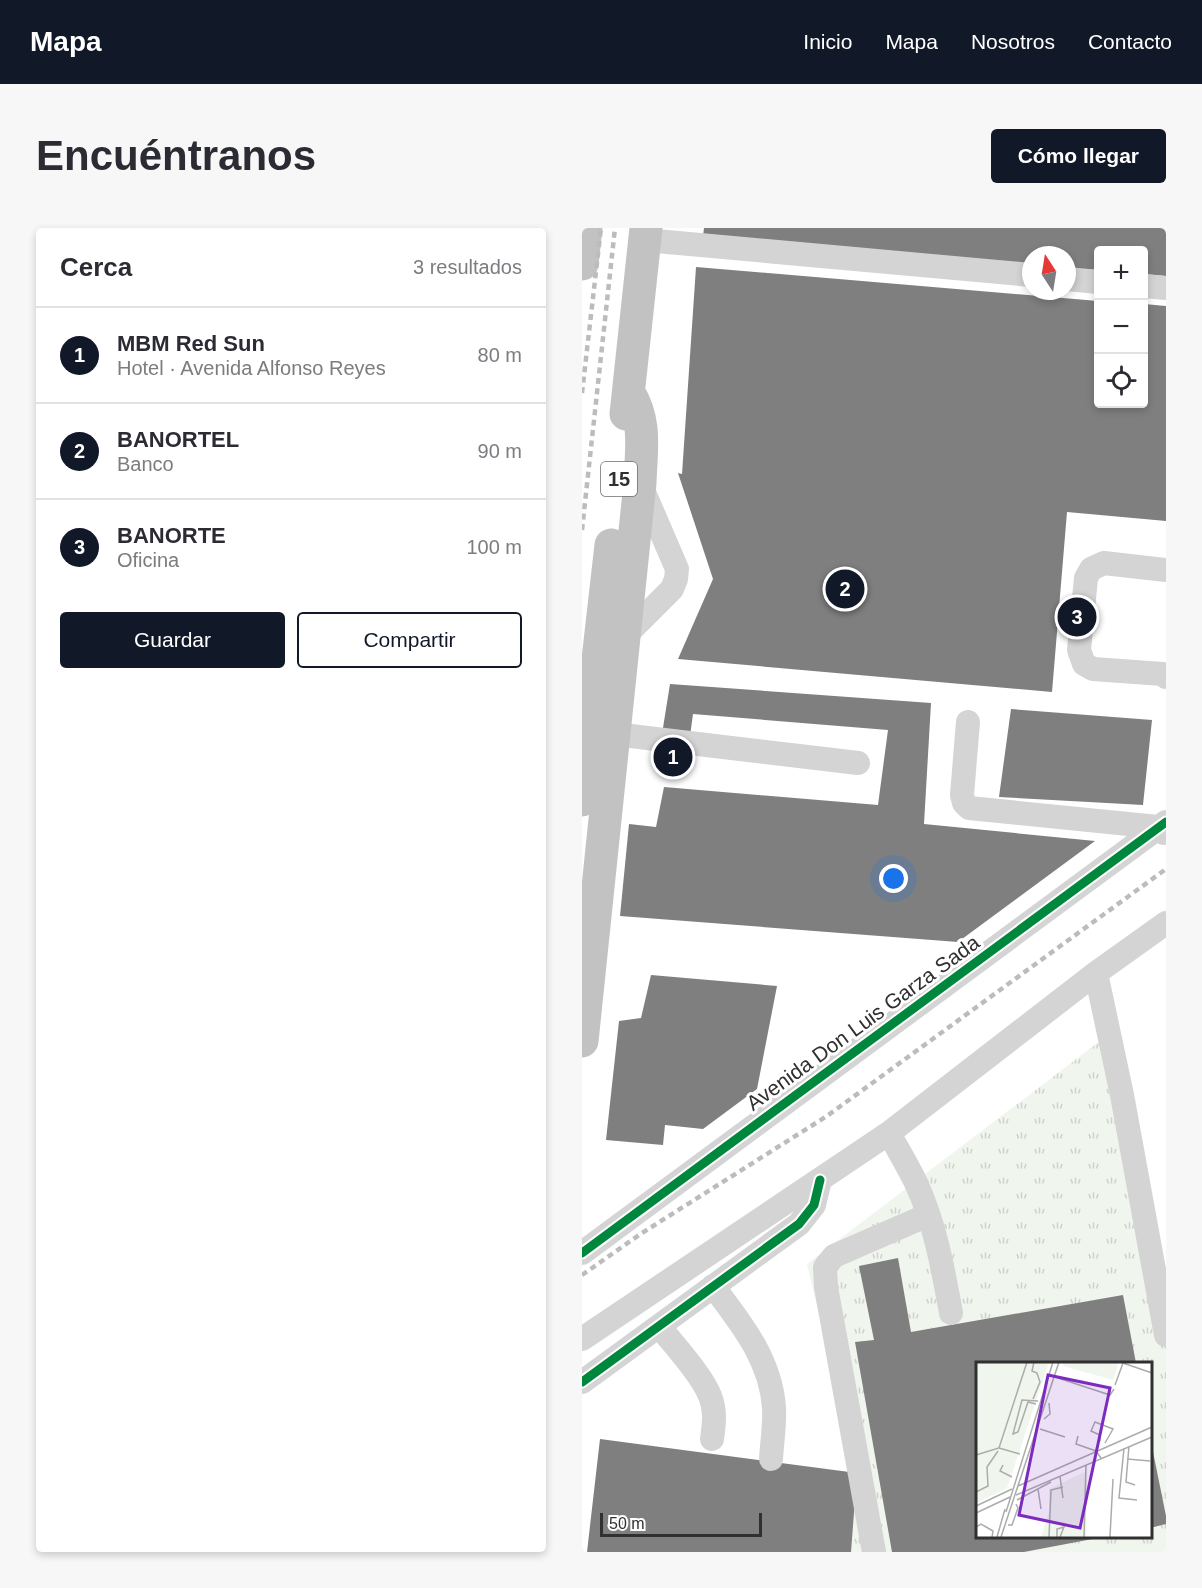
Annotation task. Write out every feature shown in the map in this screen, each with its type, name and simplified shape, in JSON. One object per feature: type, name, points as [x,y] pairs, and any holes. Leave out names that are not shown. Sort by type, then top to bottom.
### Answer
[{"type":"highway","points":[[582,264],[586,228]]},
{"type":"highway","name":"15","points":[[582,800],[645,234]]},
{"type":"highway","points":[[582,1041],[640,483],[642,435],[640,414],[629,393]]},
{"type":"street","points":[[645,234],[1022,274]]},
{"type":"street","points":[[1076,280],[1094,282]]},
{"type":"street","points":[[1148,286],[1166,288]]},
{"type":"street","points":[[625,636],[672,589],[676,579],[676,569],[640,483]]},
{"type":"street","points":[[1166,570],[1104,563],[1091,569],[1086,578],[1079,650],[1084,664],[1093,669],[1163,674],[1166,677]]},
{"type":"street","points":[[968,722],[962,795],[964,803],[969,808],[1163,828],[1166,804]]},
{"type":"street","points":[[614,734],[858,763]]},
{"type":"street","name":"Avenida Don Luis Garza Sada","points":[[582,1253],[1163,828]]},
{"type":"street","points":[[582,1339],[889,1133],[1096,973],[1166,923]]},
{"type":"street","points":[[1096,973],[1122,1095],[1166,1335]]},
{"type":"street","points":[[889,1133],[917,1184],[928,1215],[941,1259],[951,1313]]},
{"type":"street","points":[[582,1382],[799,1224],[813,1205],[820,1180]]},
{"type":"street","points":[[874,1552],[826,1287],[825,1267],[834,1256],[928,1215]]},
{"type":"street","points":[[713,1287],[760,1352],[766,1368],[774,1409],[771,1459]]},
{"type":"street","points":[[659,1326],[704,1384],[710,1396],[715,1422],[712,1439]]},
{"type":"green space","points":[[1117,1028],[1166,1276],[1166,1552],[849,1552],[857,1473],[807,1264]]},
{"type":"building","points":[[704,228],[1166,228],[1166,276],[1148,274],[1148,246],[1094,246],[1094,270],[1076,269],[1076,246],[1022,246],[1022,264],[703,236]]},
{"type":"building","points":[[696,267],[1022,295],[1022,300],[1094,301],[1094,408],[1148,408],[1148,304],[1166,306],[1166,521],[1067,512],[1052,692],[678,659],[713,579],[678,473],[682,474]]},
{"type":"building","points":[[670,684],[931,703],[924,824],[1095,841],[958,942],[620,916],[629,824],[656,827],[664,787],[878,805],[888,730],[693,714],[690,736],[662,734]]},
{"type":"building","points":[[1011,709],[1152,720],[1143,805],[999,797]]},
{"type":"building","points":[[651,975],[777,986],[757,1089],[703,1129],[665,1125],[663,1145],[606,1140],[619,1021],[641,1018]]},
{"type":"building","points":[[898,1258],[911,1332],[1123,1295],[1136,1362],[976,1362],[976,1537],[1103,1537],[1024,1552],[892,1552],[855,1342],[874,1340],[859,1266]]},
{"type":"building","points":[[600,1439],[857,1473],[851,1552],[587,1552]]},
{"type":"building","points":[[1151,1442],[1166,1516],[1166,1524],[1151,1528]]},
{"type":"railway","points":[[582,393],[601,228]]},
{"type":"railway","points":[[582,530],[615,228]]},
{"type":"railway","points":[[582,1275],[642,1233],[827,1116],[1166,869]]},
{"type":"cycle path","points":[[582,1253],[1166,822]]},
{"type":"cycle path","points":[[582,1382],[799,1224],[814,1205],[820,1180]]},
{"type":"place","name":"BANORTEL","points":[[845,589]]},
{"type":"place","name":"BANORTE","points":[[1077,617]]},
{"type":"place","name":"MBM Red Sun","points":[[673,757]]}]
